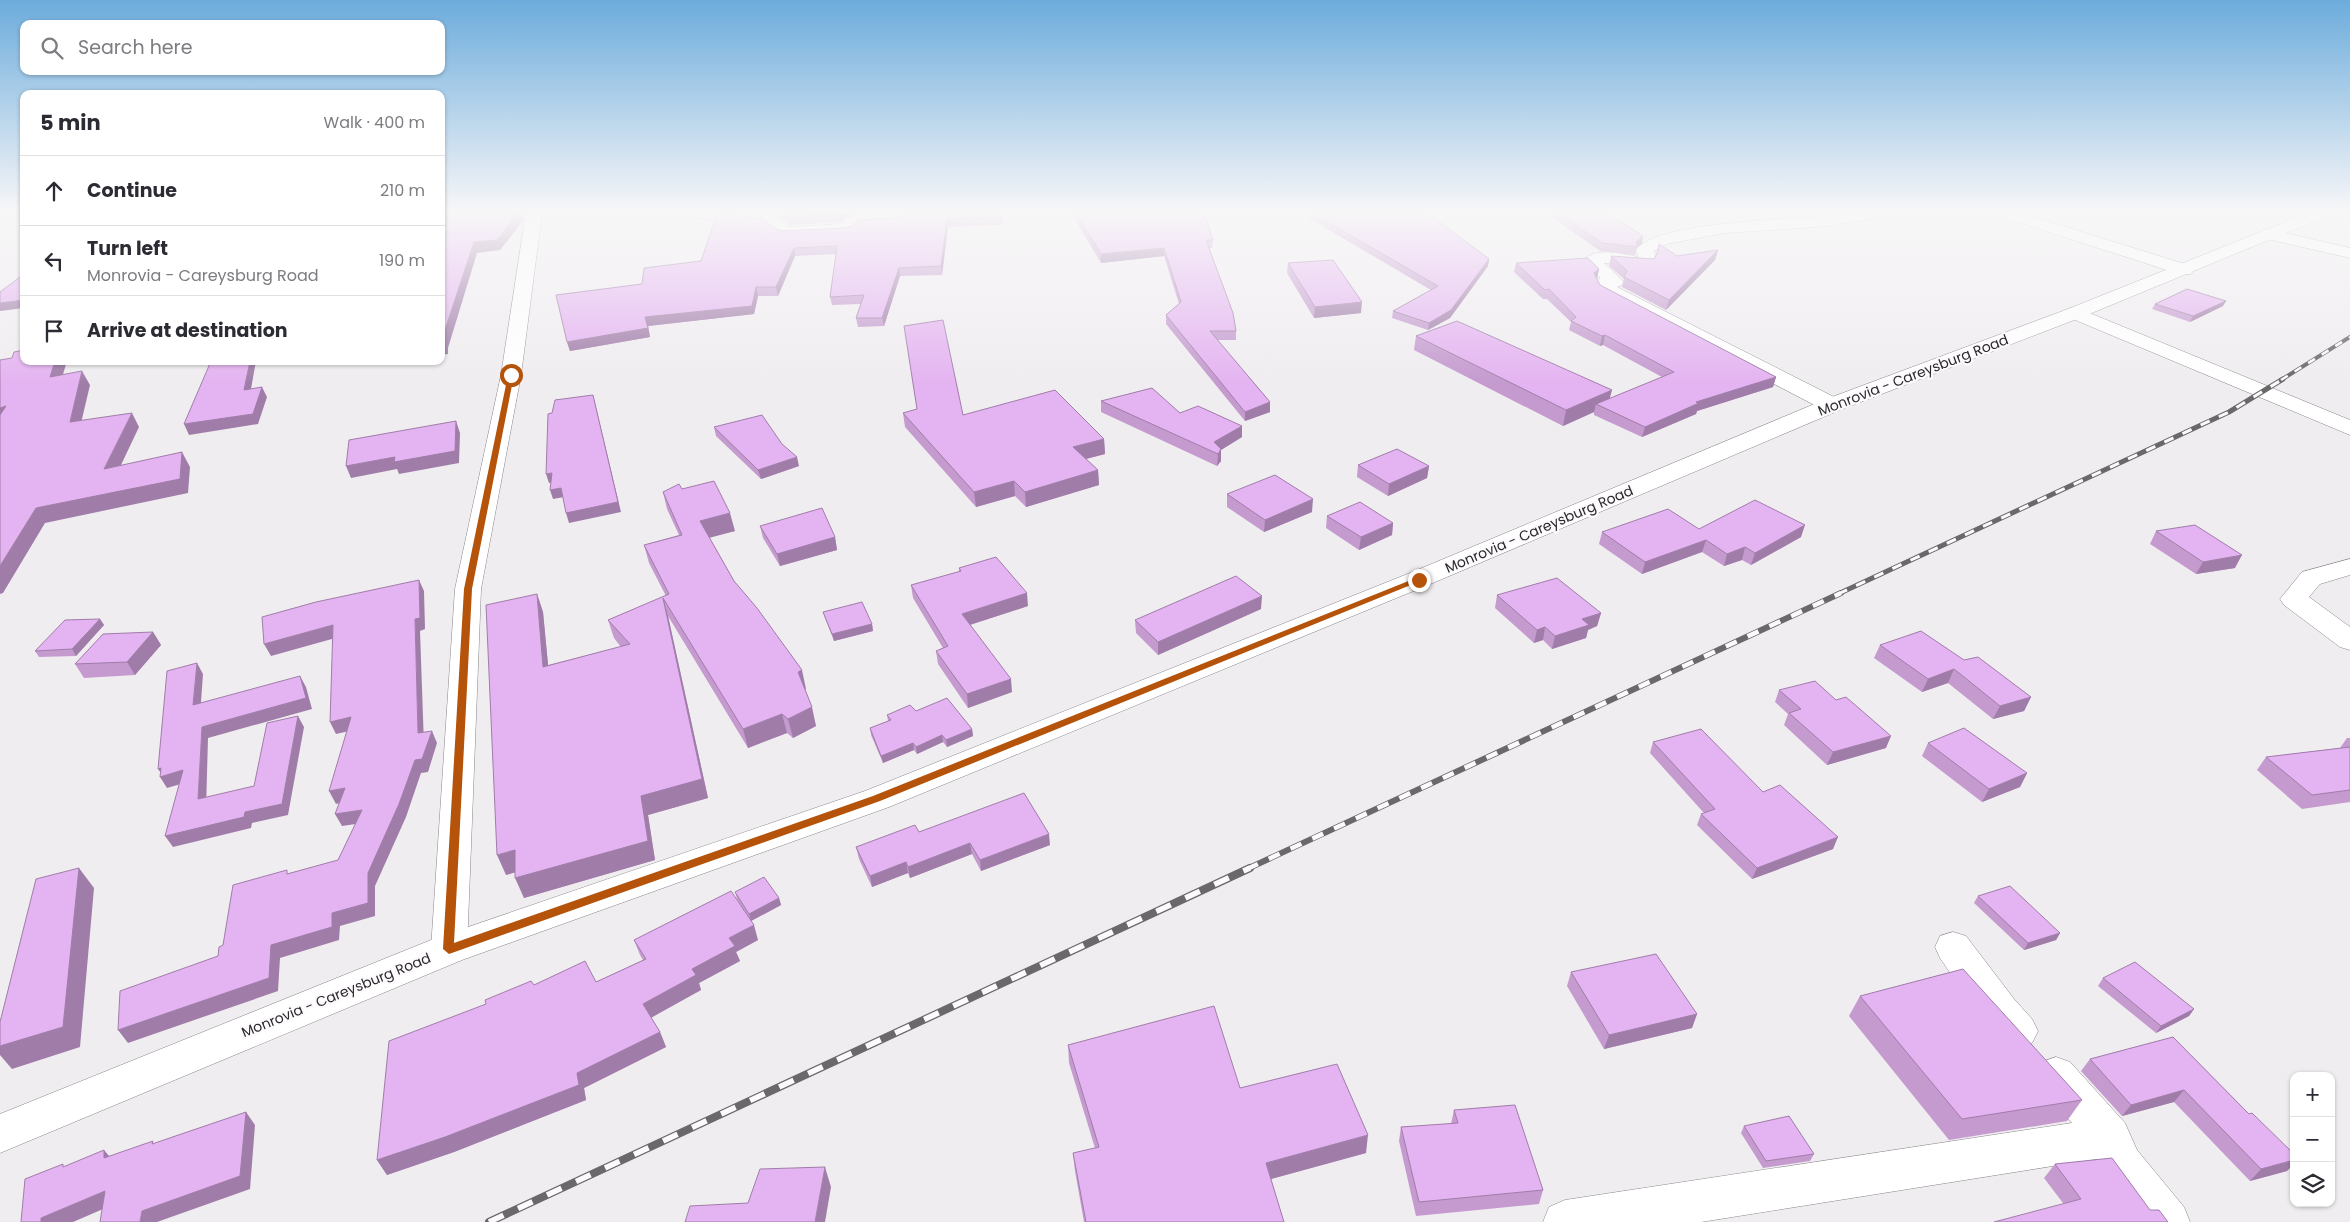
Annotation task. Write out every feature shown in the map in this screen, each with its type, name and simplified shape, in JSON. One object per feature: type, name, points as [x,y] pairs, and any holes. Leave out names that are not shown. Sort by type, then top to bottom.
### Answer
[{"type":"street","points":[[449,949],[468,589],[511,375],[529,270]]},
{"type":"street","points":[[1602,270],[1615,282],[1603,283],[1606,289],[1832,405]]},
{"type":"street","name":"Monrovia - Careysburg Road","points":[[0,1134],[449,949],[876,799],[1419,580],[1832,405],[2185,270]]},
{"type":"street","points":[[2075,313],[2350,428]]},
{"type":"street","points":[[2350,567],[2311,578],[2294,598],[2350,641]]},
{"type":"street","points":[[1953,947],[2000,1011],[2110,1137],[2121,1164],[2168,1222]]},
{"type":"street","points":[[1565,1222],[2110,1137]]},
{"type":"building","points":[[445,270],[465,270],[445,330]]},
{"type":"building","points":[[644,270],[784,270],[776,287],[756,287],[752,306],[645,317],[648,328],[567,342],[556,295],[642,284]]},
{"type":"building","points":[[834,270],[898,270],[882,318],[856,318],[864,295],[830,297]]},
{"type":"building","points":[[1171,270],[1217,270],[1233,313],[1236,331],[1210,331],[1270,402],[1245,412],[1166,315],[1181,302]]},
{"type":"building","points":[[1292,270],[1340,270],[1362,302],[1315,307]]},
{"type":"building","points":[[1410,270],[1481,270],[1451,310],[1429,323],[1393,311],[1438,286]]},
{"type":"building","points":[[1524,270],[1598,270],[1594,273],[1600,285],[1776,377],[1696,402],[1699,403],[1645,427],[1596,404],[1674,372],[1605,335],[1602,336],[1571,321],[1576,317],[1549,289],[1545,290]]},
{"type":"building","points":[[1698,270],[1669,300],[1624,277],[1627,271]]},
{"type":"building","points":[[20,277],[20,300],[0,303],[0,292]]},
{"type":"building","points":[[2187,289],[2226,301],[2193,316],[2155,304]]},
{"type":"building","points":[[943,320],[963,415],[1055,390],[1104,439],[1073,447],[1098,470],[1025,492],[1014,481],[974,492],[903,413],[917,409],[904,326]]},
{"type":"building","points":[[1457,321],[1612,390],[1566,410],[1416,336]]},
{"type":"building","points":[[20,351],[20,365],[54,365],[50,377],[82,371],[70,422],[132,413],[104,469],[182,452],[180,479],[36,508],[0,566],[0,415],[6,406],[0,408],[0,360],[12,358],[14,352]]},
{"type":"building","points":[[209,365],[249,365],[244,390],[262,387],[253,414],[184,424]]},
{"type":"building","points":[[1152,388],[1180,413],[1198,406],[1242,426],[1214,442],[1221,449],[1218,454],[1101,401]]},
{"type":"building","points":[[593,395],[618,502],[566,513],[561,488],[550,490],[552,473],[546,474],[548,414],[552,413],[555,400]]},
{"type":"building","points":[[762,415],[782,444],[797,457],[758,470],[714,427]]},
{"type":"building","points":[[456,421],[455,451],[394,462],[395,457],[346,466],[349,440]]},
{"type":"building","points":[[1397,449],[1429,466],[1389,484],[1358,465]]},
{"type":"building","points":[[1275,475],[1313,499],[1265,520],[1227,494]]},
{"type":"building","points":[[714,481],[730,513],[700,521],[734,581],[757,608],[802,670],[798,672],[812,707],[788,719],[782,714],[743,729],[663,598],[702,779],[641,796],[648,841],[515,878],[515,850],[497,855],[486,605],[537,594],[543,667],[630,644],[608,620],[669,594],[644,545],[682,535],[663,492],[679,484],[682,489]]},
{"type":"building","points":[[1755,500],[1805,525],[1755,553],[1745,547],[1727,554],[1706,540],[1645,562],[1602,532],[1668,509],[1699,529]]},
{"type":"building","points":[[1360,502],[1393,523],[1361,537],[1327,516]]},
{"type":"building","points":[[822,508],[835,537],[777,554],[760,526]]},
{"type":"building","points":[[2195,525],[2242,555],[2203,562],[2156,531]]},
{"type":"building","points":[[996,557],[1027,593],[962,614],[1011,679],[967,694],[936,651],[948,646],[911,585],[961,571],[959,568]]},
{"type":"building","points":[[1236,576],[1262,596],[1158,642],[1135,620]]},
{"type":"building","points":[[1557,578],[1601,613],[1582,619],[1589,625],[1555,636],[1545,627],[1537,630],[1497,595]]},
{"type":"building","points":[[419,580],[420,618],[415,619],[418,733],[432,731],[422,759],[415,760],[399,804],[368,873],[368,903],[332,913],[332,927],[271,945],[269,978],[118,1030],[120,991],[218,956],[219,947],[223,945],[233,885],[287,870],[287,874],[338,860],[362,810],[335,814],[345,788],[329,791],[351,717],[330,722],[333,625],[264,644],[262,617],[316,602]]},
{"type":"building","points":[[862,602],[872,624],[832,634],[823,612]]},
{"type":"building","points":[[100,619],[72,649],[35,651],[65,620]]},
{"type":"building","points":[[1921,631],[1964,660],[1978,657],[2031,697],[2000,706],[1954,669],[1928,679],[1880,645]]},
{"type":"building","points":[[153,632],[127,662],[75,664],[103,634]]},
{"type":"building","points":[[197,663],[193,705],[300,676],[306,698],[202,727],[198,799],[254,786],[267,723],[298,716],[282,804],[245,812],[244,817],[165,836],[183,770],[160,777],[161,768],[158,769],[167,671]]},
{"type":"building","points":[[1815,681],[1836,700],[1846,697],[1891,736],[1833,752],[1789,713],[1801,709],[1779,690]]},
{"type":"building","points":[[947,698],[972,729],[946,740],[942,735],[916,747],[913,743],[881,756],[870,728],[891,720],[887,715],[910,705],[916,711]]},
{"type":"building","points":[[1964,728],[2027,773],[1989,789],[1928,743]]},
{"type":"building","points":[[1701,729],[1763,792],[1780,785],[1838,837],[1757,868],[1701,814],[1715,809],[1653,742]]},
{"type":"building","points":[[2350,747],[2350,790],[2312,795],[2266,757]]},
{"type":"building","points":[[1024,793],[1049,834],[980,860],[970,843],[908,867],[906,862],[870,876],[856,847],[915,825],[919,832]]},
{"type":"building","points":[[79,868],[63,1027],[0,1046],[0,1022],[36,879]]},
{"type":"building","points":[[764,877],[779,898],[749,914],[735,892]]},
{"type":"building","points":[[2010,886],[2060,933],[2028,943],[1978,896]]},
{"type":"building","points":[[731,891],[754,925],[729,938],[735,946],[692,969],[696,975],[643,1004],[660,1032],[577,1073],[579,1085],[445,1137],[377,1160],[389,1041],[486,1004],[485,1000],[531,981],[534,985],[585,961],[596,982],[646,959],[634,940]]},
{"type":"building","points":[[1656,954],[1697,1014],[1609,1035],[1571,972]]},
{"type":"building","points":[[2135,962],[2194,1009],[2161,1026],[2103,978]]},
{"type":"building","points":[[1963,969],[2082,1100],[1962,1119],[1860,996]]},
{"type":"building","points":[[1214,1006],[1240,1088],[1337,1064],[1368,1135],[1266,1163],[1284,1222],[1086,1222],[1073,1153],[1099,1147],[1068,1045]]},
{"type":"building","points":[[2173,1037],[2249,1114],[2252,1113],[2290,1150],[2290,1161],[2261,1169],[2184,1090],[2131,1105],[2090,1059]]},
{"type":"building","points":[[1515,1105],[1543,1190],[1419,1202],[1401,1127],[1458,1123],[1454,1110]]},
{"type":"building","points":[[246,1112],[240,1176],[142,1211],[140,1222],[100,1222],[105,1191],[41,1218],[41,1222],[21,1222],[25,1179],[63,1164],[63,1167],[104,1150],[104,1158]]},
{"type":"building","points":[[1789,1116],[1814,1154],[1766,1161],[1744,1126]]},
{"type":"building","points":[[2112,1158],[2150,1210],[2159,1210],[2168,1222],[1994,1222],[2081,1199],[2055,1164]]},
{"type":"building","points":[[825,1167],[815,1222],[685,1222],[690,1206],[748,1203],[760,1169]]},
{"type":"railway","points":[[2281,380],[2350,337]]},
{"type":"railway","points":[[1838,594],[2229,412],[2283,379]]},
{"type":"railway","points":[[1247,869],[1841,593]]},
{"type":"railway","points":[[489,1222],[1250,868]]},
{"type":"route","points":[[511,375],[468,589],[449,949],[876,799],[1419,580]]}]
